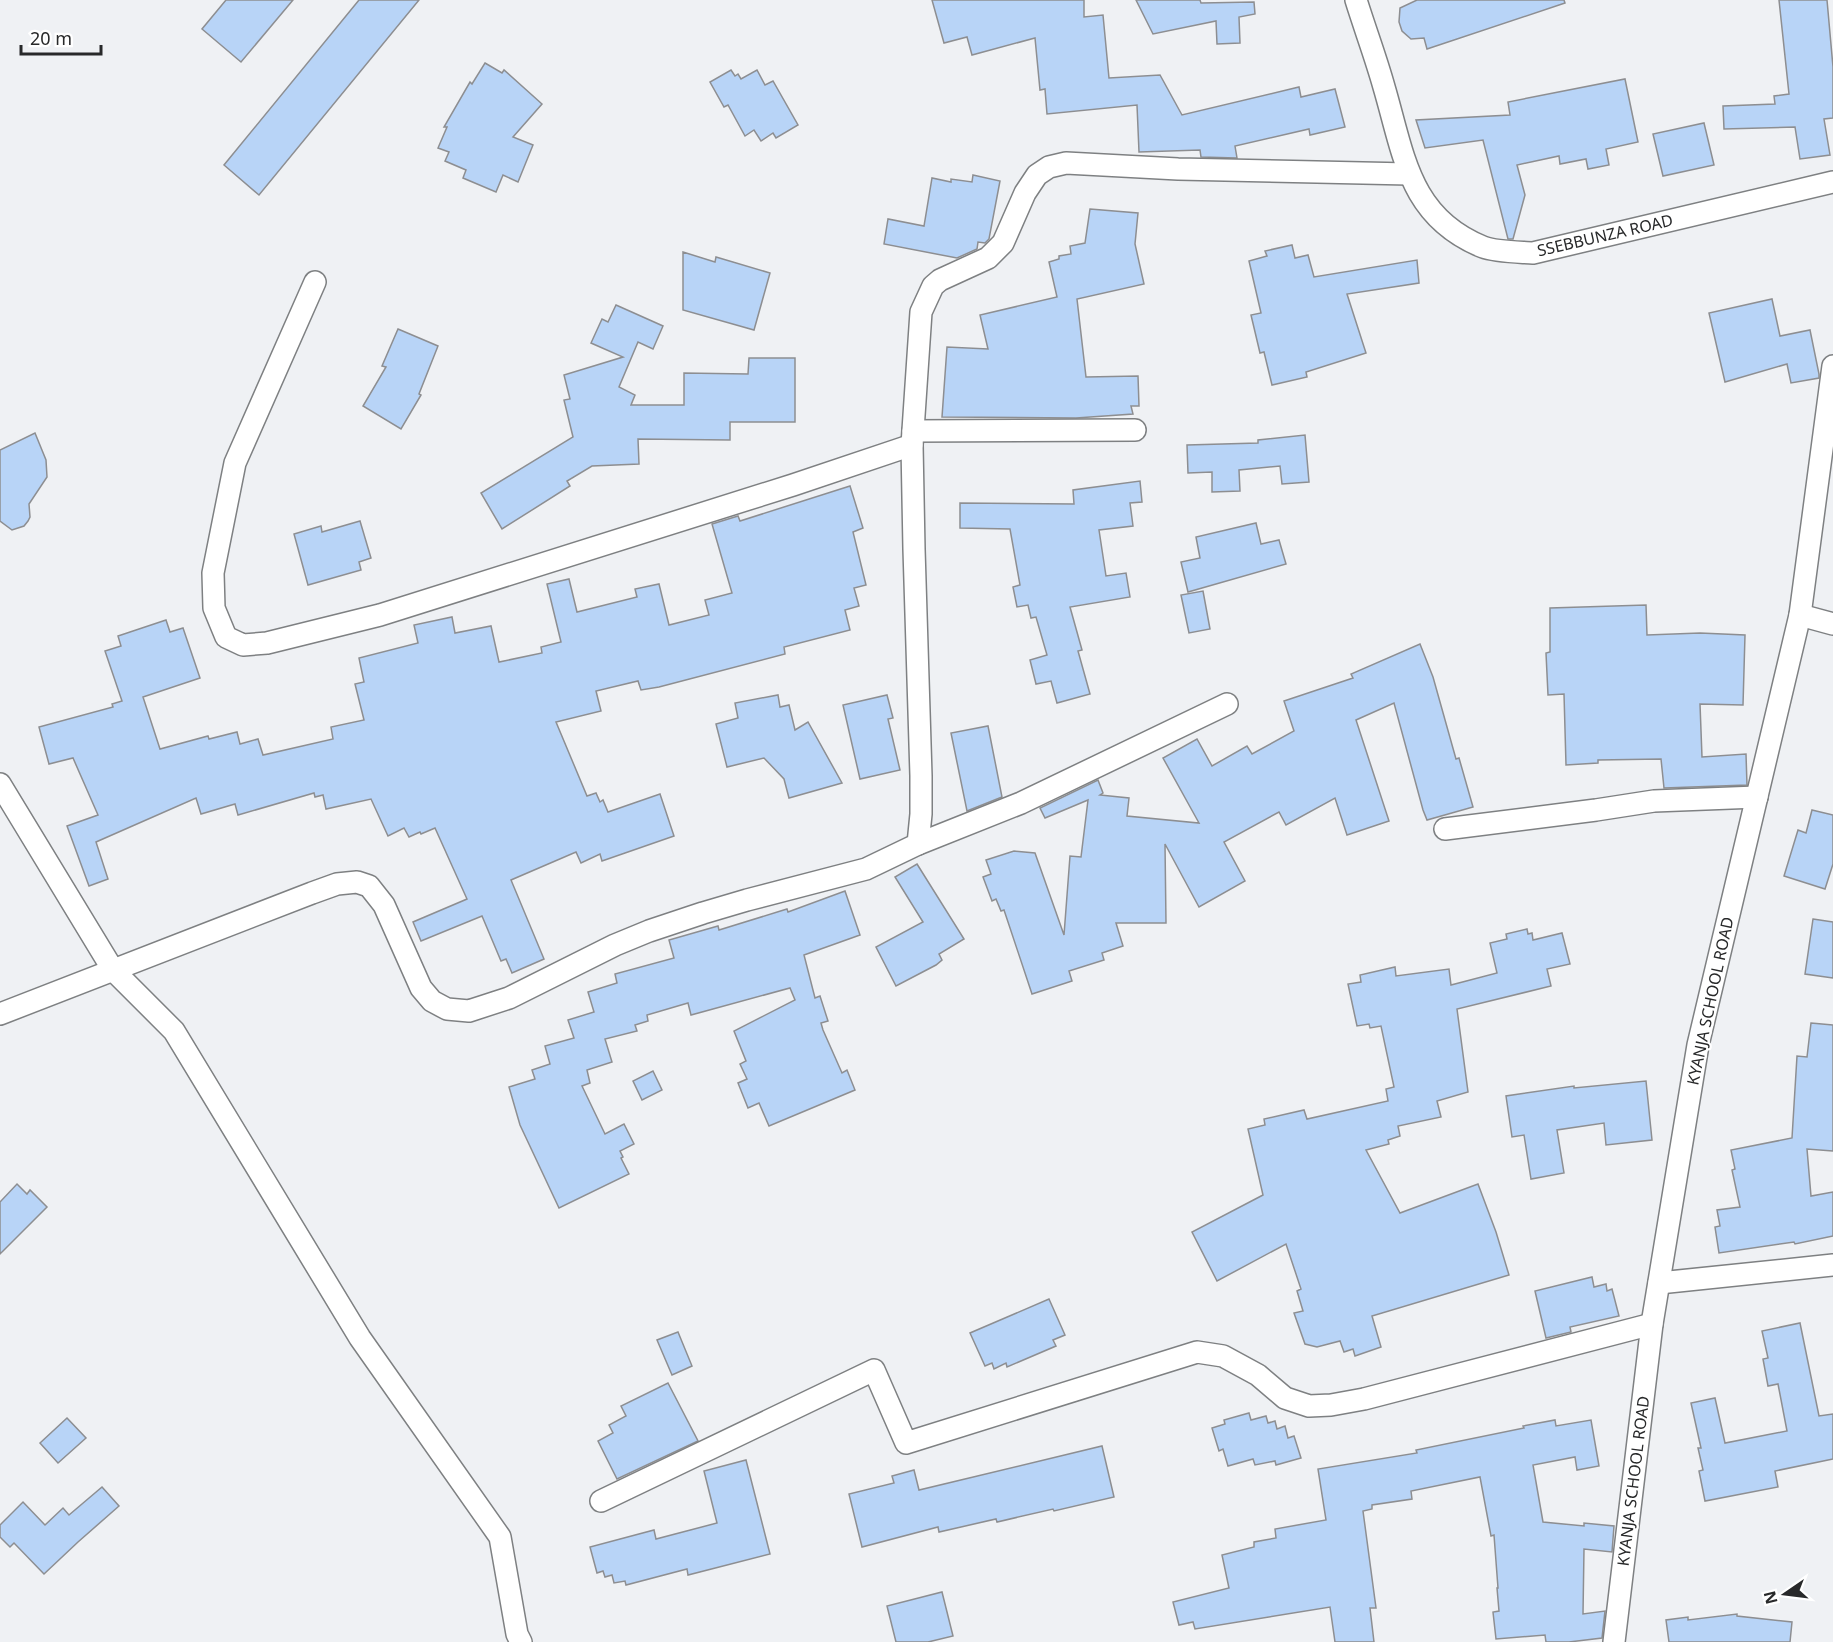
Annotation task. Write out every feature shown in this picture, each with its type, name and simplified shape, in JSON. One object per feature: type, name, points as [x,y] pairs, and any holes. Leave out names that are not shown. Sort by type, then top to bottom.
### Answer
[{"type":"street","name":"SSEBBUNZA ROAD","points":[[1356,0],[1409,174],[1422,198],[1446,226],[1485,248],[1533,253],[1833,183]]},
{"type":"street","points":[[918,844],[921,776],[913,438],[921,312],[933,286],[940,280],[988,258],[1002,243],[1025,193],[1037,175],[1049,167],[1066,163],[1178,169],[1409,174]]},
{"type":"street","points":[[315,282],[235,463],[213,573],[214,608],[226,637],[243,645],[267,643],[380,615],[793,485],[913,438],[1135,430]]},
{"type":"street","name":"KYANJA SCHOOL ROAD","points":[[1614,1642],[1652,1324],[1698,1045],[1800,615],[1833,366]]},
{"type":"street","points":[[1800,615],[1833,624]]},
{"type":"street","points":[[0,1014],[312,893],[337,884],[357,882],[369,886],[384,905],[421,988],[432,1001],[447,1009],[469,1011],[510,998],[615,945],[649,932],[747,900],[866,868],[1021,802],[1227,704]]},
{"type":"street","points":[[0,784],[113,970],[174,1031],[360,1338],[500,1537],[517,1634],[521,1642]]},
{"type":"street","points":[[1445,828],[1654,801],[1756,797]]},
{"type":"street","points":[[1659,1283],[1833,1265]]},
{"type":"street","points":[[601,1501],[874,1370],[906,1443],[1197,1352],[1223,1356],[1258,1376],[1286,1398],[1309,1406],[1331,1405],[1364,1399],[1652,1324]]},
{"type":"building","points":[[226,0],[293,0],[241,62],[202,29]]},
{"type":"building","points":[[359,0],[419,0],[259,195],[224,165]]},
{"type":"building","points":[[932,0],[1084,0],[1084,17],[1103,15],[1109,78],[1160,75],[1182,115],[1299,87],[1301,97],[1335,89],[1345,127],[1310,135],[1309,129],[1235,146],[1237,158],[1201,157],[1200,150],[1139,152],[1137,105],[1047,114],[1045,89],[1040,90],[1035,38],[972,55],[967,37],[944,43]]},
{"type":"building","points":[[1136,0],[1200,0],[1201,3],[1254,2],[1255,14],[1239,17],[1240,43],[1217,44],[1216,21],[1153,34]]},
{"type":"building","points":[[1417,0],[1564,0],[1565,3],[1427,49],[1424,38],[1411,39],[1402,31],[1399,22],[1400,8]]},
{"type":"building","points":[[1779,0],[1827,0],[1833,67],[1833,118],[1824,119],[1830,155],[1800,159],[1795,127],[1724,129],[1723,106],[1775,104],[1774,96],[1789,94]]},
{"type":"building","points":[[485,63],[502,73],[504,70],[542,104],[513,137],[533,145],[518,182],[503,175],[496,192],[463,178],[466,170],[445,161],[449,152],[438,148],[447,127],[444,127],[470,82],[472,84]]},
{"type":"building","points":[[731,70],[741,79],[757,70],[765,85],[773,81],[798,125],[776,138],[773,133],[761,141],[754,130],[745,136],[728,105],[724,107],[710,82]]},
{"type":"building","points":[[1625,79],[1638,142],[1606,149],[1609,165],[1588,169],[1586,159],[1560,164],[1559,156],[1517,165],[1525,195],[1513,239],[1508,239],[1483,140],[1425,148],[1416,120],[1510,115],[1508,102]]},
{"type":"building","points":[[1704,123],[1714,165],[1663,176],[1653,134]]},
{"type":"building","points":[[973,175],[1000,181],[989,239],[985,243],[978,242],[977,249],[957,258],[884,244],[888,219],[924,226],[932,178],[951,182],[951,179],[972,182]]},
{"type":"building","points":[[1090,209],[1138,213],[1135,244],[1144,284],[1077,299],[1086,377],[1138,376],[1139,406],[1131,406],[1133,414],[1076,418],[942,417],[947,347],[988,349],[980,315],[1057,297],[1049,262],[1059,259],[1059,256],[1071,254],[1070,246],[1085,243]]},
{"type":"building","points":[[1292,245],[1295,258],[1308,255],[1314,277],[1417,260],[1419,283],[1347,294],[1366,353],[1306,372],[1307,377],[1272,385],[1264,352],[1260,353],[1251,315],[1261,313],[1249,261],[1267,256],[1265,251]]},
{"type":"building","points":[[683,252],[715,262],[716,257],[770,273],[754,330],[683,310]]},
{"type":"building","points":[[1772,299],[1780,336],[1810,330],[1819,378],[1791,383],[1787,364],[1725,382],[1709,313]]},
{"type":"building","points":[[616,305],[663,326],[653,349],[638,342],[619,387],[635,395],[631,405],[684,405],[684,373],[748,374],[749,358],[795,358],[795,422],[730,422],[730,440],[638,439],[639,464],[592,466],[567,481],[570,486],[502,529],[481,493],[573,437],[564,400],[570,399],[564,375],[623,357],[591,343],[602,319],[608,322]]},
{"type":"building","points":[[398,329],[438,346],[419,394],[421,395],[401,429],[363,406],[386,367],[382,366]]},
{"type":"building","points":[[35,433],[46,460],[47,477],[29,504],[28,521],[24,526],[12,530],[0,521],[0,450]]},
{"type":"building","points":[[1305,435],[1309,482],[1282,484],[1280,466],[1239,470],[1240,491],[1212,492],[1212,472],[1188,473],[1187,445],[1258,443],[1258,440]]},
{"type":"building","points":[[1140,481],[1142,502],[1130,503],[1133,526],[1099,530],[1106,576],[1126,573],[1130,597],[1070,607],[1082,650],[1078,651],[1090,694],[1057,703],[1051,681],[1036,684],[1030,660],[1047,655],[1036,617],[1031,618],[1028,605],[1017,607],[1013,587],[1020,585],[1010,529],[960,528],[960,503],[1074,504],[1073,490]]},
{"type":"building","points":[[850,486],[863,528],[853,532],[866,585],[854,588],[859,606],[845,610],[850,630],[784,647],[785,654],[659,687],[641,690],[638,681],[596,691],[601,711],[556,722],[587,796],[596,793],[600,802],[603,800],[608,812],[660,794],[674,836],[602,861],[600,854],[581,863],[576,852],[511,880],[544,959],[512,973],[506,959],[501,961],[482,916],[421,941],[413,922],[467,899],[435,828],[409,837],[404,828],[388,836],[371,799],[326,809],[323,795],[315,797],[314,793],[238,815],[235,804],[201,814],[196,798],[96,842],[108,879],[89,886],[67,826],[98,815],[73,758],[49,764],[39,727],[113,707],[112,704],[122,701],[105,651],[121,646],[118,636],[166,620],[170,632],[183,628],[200,678],[143,697],[160,749],[208,736],[209,739],[237,732],[240,744],[258,739],[263,755],[333,739],[331,727],[364,720],[355,684],[364,682],[359,658],[418,643],[414,625],[452,617],[455,633],[491,626],[499,662],[542,653],[541,647],[561,642],[547,584],[569,579],[577,612],[637,597],[635,589],[659,584],[669,625],[709,615],[705,600],[732,593],[712,524],[738,516],[740,521]]},
{"type":"building","points":[[360,521],[371,558],[359,562],[361,570],[308,585],[294,534],[321,526],[322,532]]},
{"type":"building","points":[[1256,523],[1261,544],[1279,540],[1286,564],[1188,592],[1181,562],[1200,558],[1196,537]]},
{"type":"building","points":[[1203,591],[1210,629],[1189,633],[1181,595]]},
{"type":"building","points":[[1646,605],[1647,635],[1700,633],[1745,635],[1743,705],[1700,704],[1702,757],[1746,754],[1747,785],[1664,788],[1661,759],[1598,760],[1598,763],[1566,765],[1564,694],[1548,695],[1546,653],[1550,652],[1550,608]]},
{"type":"building","points":[[1420,644],[1433,677],[1456,759],[1459,758],[1473,807],[1427,820],[1394,703],[1356,720],[1389,821],[1347,835],[1335,798],[1286,825],[1279,812],[1224,842],[1245,881],[1199,907],[1165,844],[1166,923],[1116,923],[1123,946],[1102,953],[1104,960],[1069,971],[1072,981],[1032,994],[1004,910],[1001,911],[996,899],[992,901],[983,877],[991,874],[986,860],[1014,851],[1035,853],[1064,935],[1070,856],[1081,857],[1088,800],[1045,818],[1040,808],[1098,780],[1103,793],[1100,795],[1129,798],[1127,816],[1199,823],[1163,758],[1197,739],[1212,766],[1247,746],[1252,754],[1294,731],[1284,701],[1353,678],[1351,674]]},
{"type":"building","points":[[778,695],[780,707],[789,705],[795,730],[808,722],[842,783],[789,798],[784,779],[764,758],[727,767],[716,724],[738,718],[735,703]]},
{"type":"building","points":[[887,695],[893,718],[888,719],[900,770],[860,779],[843,705]]},
{"type":"building","points":[[988,726],[1002,797],[967,811],[951,733]]},
{"type":"building","points":[[1812,810],[1833,815],[1833,864],[1825,889],[1784,876],[1798,830],[1806,833]]},
{"type":"building","points":[[917,864],[964,939],[939,954],[942,960],[936,965],[896,986],[876,947],[923,922],[895,877]]},
{"type":"building","points":[[845,891],[860,935],[804,955],[815,998],[820,996],[828,1021],[821,1023],[823,1030],[842,1073],[847,1070],[855,1090],[769,1126],[759,1103],[748,1108],[738,1083],[747,1079],[740,1064],[746,1061],[734,1031],[795,1000],[790,988],[691,1015],[688,1003],[647,1015],[648,1021],[635,1025],[637,1031],[605,1039],[612,1062],[587,1070],[590,1083],[582,1086],[605,1134],[624,1124],[634,1144],[620,1151],[629,1174],[559,1208],[520,1125],[509,1087],[535,1079],[532,1070],[550,1064],[545,1046],[574,1038],[568,1020],[594,1012],[588,992],[617,983],[615,974],[674,958],[669,940],[718,926],[719,930],[787,909],[788,912]]},
{"type":"building","points":[[1813,919],[1833,922],[1833,978],[1805,974]]},
{"type":"building","points":[[1527,929],[1528,934],[1532,933],[1533,940],[1562,933],[1570,964],[1547,969],[1551,986],[1457,1009],[1468,1092],[1437,1101],[1441,1117],[1398,1126],[1400,1136],[1388,1140],[1389,1144],[1366,1150],[1400,1213],[1478,1184],[1509,1275],[1372,1316],[1381,1347],[1355,1356],[1353,1349],[1344,1352],[1340,1341],[1317,1347],[1305,1344],[1294,1313],[1303,1311],[1297,1291],[1301,1289],[1286,1244],[1217,1281],[1192,1232],[1263,1195],[1248,1129],[1265,1125],[1264,1119],[1304,1110],[1307,1119],[1388,1101],[1386,1089],[1394,1087],[1381,1026],[1370,1028],[1369,1024],[1357,1026],[1348,984],[1361,982],[1360,975],[1395,967],[1396,976],[1449,969],[1451,985],[1497,973],[1490,943],[1507,939],[1506,934]]},
{"type":"building","points":[[1811,1023],[1833,1025],[1833,1151],[1807,1149],[1811,1196],[1833,1192],[1833,1236],[1795,1244],[1794,1242],[1719,1253],[1715,1227],[1720,1226],[1717,1210],[1740,1207],[1732,1170],[1735,1169],[1731,1150],[1792,1138],[1797,1056],[1807,1057]]},
{"type":"building","points":[[653,1071],[662,1090],[642,1100],[633,1081]]},
{"type":"building","points":[[1646,1081],[1652,1140],[1606,1145],[1604,1123],[1557,1130],[1564,1173],[1531,1179],[1524,1135],[1512,1137],[1506,1096],[1574,1086],[1574,1088]]},
{"type":"building","points":[[17,1184],[27,1194],[30,1190],[47,1207],[0,1254],[0,1202]]},
{"type":"building","points":[[1592,1277],[1594,1287],[1606,1284],[1607,1291],[1612,1289],[1619,1316],[1570,1327],[1571,1332],[1546,1338],[1535,1291]]},
{"type":"building","points":[[1049,1299],[1065,1335],[1053,1340],[1056,1346],[1007,1367],[1006,1363],[994,1369],[992,1363],[985,1366],[970,1333]]},
{"type":"building","points":[[1800,1323],[1819,1416],[1833,1414],[1833,1459],[1775,1471],[1778,1487],[1705,1501],[1699,1471],[1703,1470],[1698,1448],[1701,1448],[1691,1403],[1715,1398],[1725,1443],[1787,1431],[1778,1384],[1768,1386],[1763,1359],[1768,1358],[1762,1331]]},
{"type":"building","points":[[678,1332],[692,1366],[672,1375],[657,1340]]},
{"type":"building","points":[[668,1383],[698,1441],[617,1479],[598,1441],[613,1433],[609,1425],[626,1416],[621,1406]]},
{"type":"building","points":[[1249,1413],[1251,1420],[1266,1416],[1268,1423],[1275,1421],[1277,1429],[1285,1426],[1288,1438],[1294,1436],[1301,1458],[1276,1465],[1275,1461],[1255,1465],[1253,1459],[1228,1466],[1223,1449],[1219,1451],[1212,1428],[1225,1424],[1224,1420]]},
{"type":"building","points":[[67,1418],[86,1438],[58,1463],[40,1443]]},
{"type":"building","points":[[1555,1420],[1556,1426],[1591,1420],[1599,1466],[1577,1470],[1575,1457],[1533,1465],[1543,1522],[1614,1526],[1612,1552],[1584,1549],[1583,1614],[1605,1611],[1602,1638],[1569,1642],[1546,1642],[1545,1635],[1496,1639],[1493,1612],[1499,1611],[1494,1535],[1491,1536],[1480,1477],[1411,1491],[1412,1499],[1372,1505],[1372,1509],[1363,1511],[1376,1608],[1370,1608],[1374,1642],[1335,1642],[1330,1607],[1195,1629],[1193,1622],[1179,1625],[1173,1602],[1229,1588],[1222,1555],[1254,1547],[1254,1542],[1276,1538],[1275,1529],[1326,1520],[1318,1469],[1417,1453],[1416,1450]]},
{"type":"building","points":[[1102,1446],[1114,1497],[1054,1511],[1053,1509],[997,1522],[996,1519],[939,1532],[938,1527],[862,1547],[849,1494],[894,1483],[892,1476],[914,1470],[919,1490]]},
{"type":"building","points":[[746,1460],[770,1554],[688,1575],[687,1569],[626,1585],[625,1581],[614,1583],[612,1575],[605,1577],[603,1571],[597,1573],[590,1547],[654,1530],[656,1539],[717,1523],[704,1471]]},
{"type":"building","points":[[102,1487],[119,1506],[44,1574],[14,1543],[10,1547],[0,1537],[0,1525],[23,1502],[45,1525],[63,1508],[69,1515]]},
{"type":"building","points":[[942,1592],[953,1636],[928,1642],[896,1642],[887,1606]]},
{"type":"building","points":[[1737,1614],[1737,1616],[1792,1622],[1790,1642],[1669,1642],[1666,1620],[1688,1617],[1688,1620]]}]
